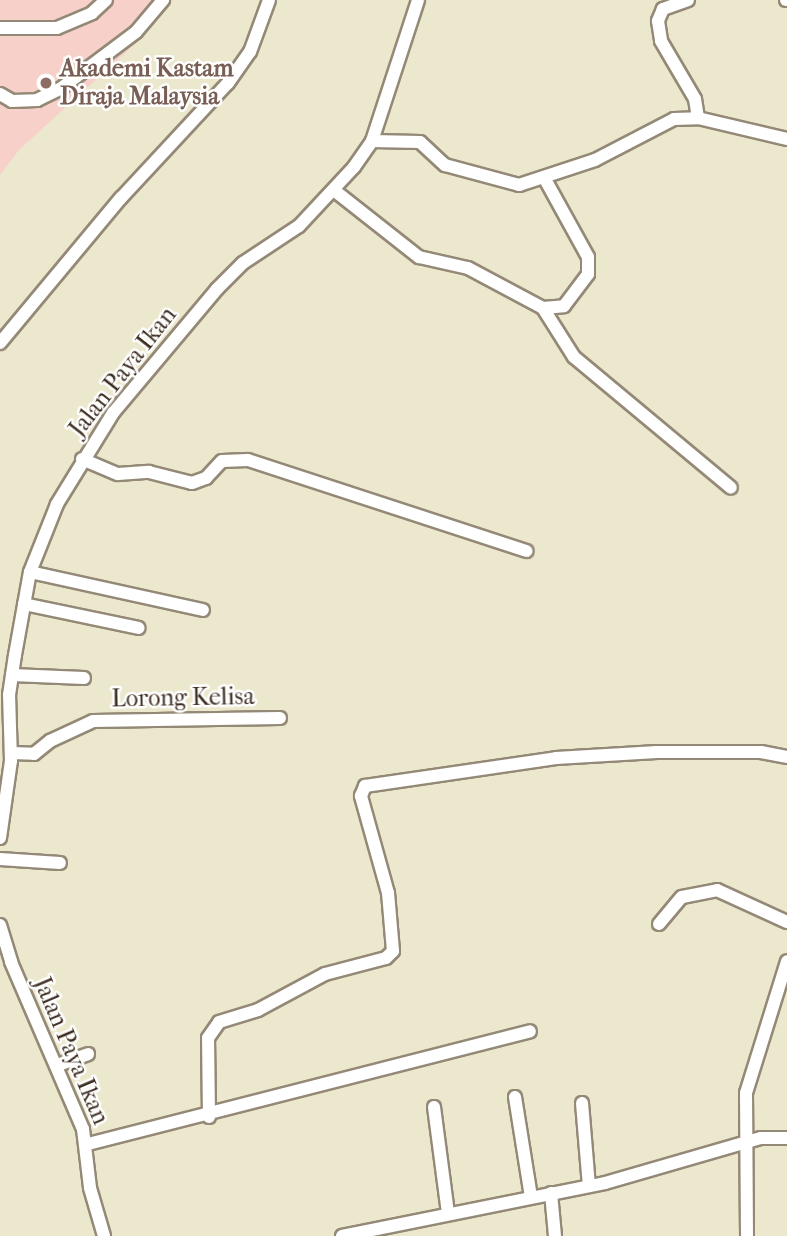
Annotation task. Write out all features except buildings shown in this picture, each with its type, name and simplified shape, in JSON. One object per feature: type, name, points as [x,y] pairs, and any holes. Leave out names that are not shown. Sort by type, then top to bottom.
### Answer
[{"type":"street","points":[[0,28],[57,28],[92,13],[106,0]]},
{"type":"street","points":[[0,94],[12,101],[37,100],[60,89],[136,32],[163,0]]},
{"type":"street","points":[[0,343],[121,198],[228,83],[250,52],[269,0]]},
{"type":"street","name":"Jalan Paya Ikan","points":[[0,838],[11,753],[5,692],[12,675],[30,572],[57,504],[82,459],[148,370],[217,289],[243,263],[299,226],[335,191],[372,141],[418,0]]},
{"type":"street","points":[[688,0],[662,5],[658,21],[661,41],[695,99],[698,118]]},
{"type":"street","points":[[372,141],[420,142],[445,165],[477,177],[519,185],[545,179],[595,160],[674,119],[698,118],[787,139]]},
{"type":"street","points":[[542,308],[564,306],[588,274],[588,257],[545,179]]},
{"type":"street","points":[[335,191],[419,257],[468,268],[542,308],[574,357],[731,488]]},
{"type":"street","points":[[82,459],[118,474],[149,472],[192,483],[206,478],[222,461],[248,460],[526,551]]},
{"type":"street","points":[[30,572],[203,610]]},
{"type":"street","points":[[24,604],[139,628]]},
{"type":"street","points":[[12,675],[83,678]]},
{"type":"street","name":"Lorong Kelisa","points":[[11,753],[34,754],[60,735],[93,721],[280,718]]},
{"type":"street","points":[[209,1117],[208,1038],[219,1022],[258,1010],[325,974],[381,959],[393,951],[388,893],[361,796],[365,786],[556,758],[657,752],[761,752],[787,757]]},
{"type":"street","points":[[0,859],[60,863]]},
{"type":"street","points":[[659,924],[682,897],[717,890],[787,922]]},
{"type":"street","name":"Jalan Paya Ikan","points":[[0,925],[5,964],[58,1065],[88,1144],[90,1188],[104,1236]]},
{"type":"street","points":[[747,1236],[744,1142],[752,1066],[787,961]]},
{"type":"street","points":[[88,1144],[209,1117],[530,1031]]},
{"type":"street","points":[[58,1065],[88,1054]]},
{"type":"street","points":[[515,1097],[531,1197]]},
{"type":"street","points":[[582,1103],[589,1186]]},
{"type":"street","points":[[434,1107],[448,1213]]},
{"type":"street","points":[[342,1236],[589,1186],[744,1142],[787,1138]]},
{"type":"street","points":[[551,1193],[555,1236]]},
{"type":"shaded area","name":"Akademi Kastam Diraja Malaysia","points":[[0,0],[173,0],[145,35],[19,150],[0,175]]},
{"type":"place","name":"Akademi Kastam Diraja Malaysia","points":[[46,83]]}]
